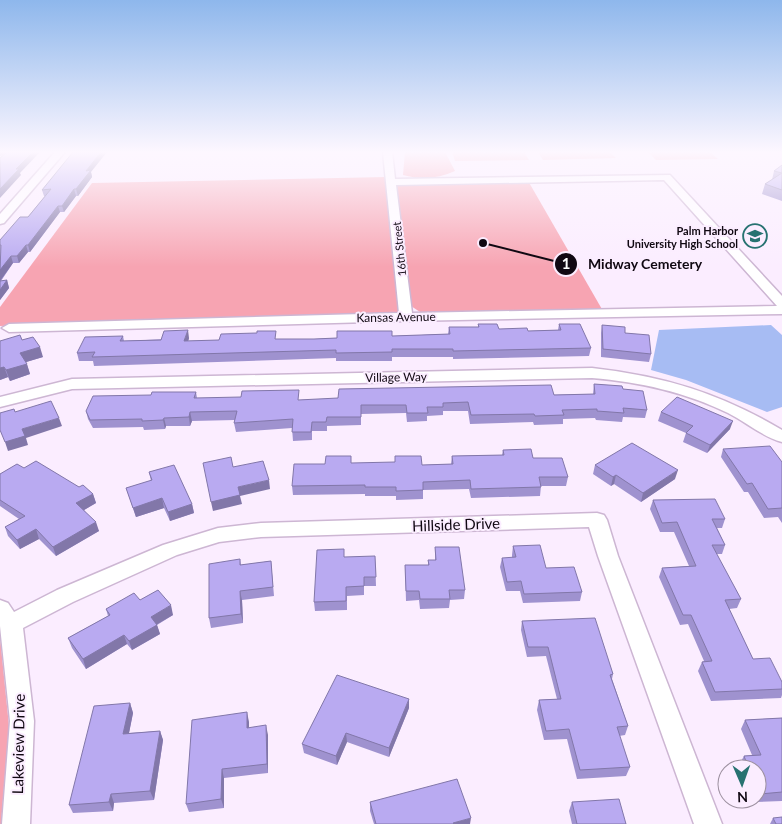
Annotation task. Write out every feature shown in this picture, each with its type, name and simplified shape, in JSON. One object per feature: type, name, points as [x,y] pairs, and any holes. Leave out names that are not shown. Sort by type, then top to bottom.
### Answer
[{"type":"street","points":[[0,221],[27,190]]},
{"type":"street","name":"16th Street","points":[[392,190],[406,317]]},
{"type":"street","points":[[679,190],[782,304]]},
{"type":"street","name":"Kansas Avenue","points":[[10,328],[406,317],[782,310]]},
{"type":"street","name":"Village Way","points":[[0,402],[72,384],[592,373],[626,376],[677,386],[731,406],[782,437]]},
{"type":"street","name":"Hillside Drive","points":[[5,616],[170,550],[218,535],[261,530],[597,520],[608,556],[708,824]]},
{"type":"street","name":"Lakeview Drive","points":[[5,616],[17,667],[22,721],[16,824]]},
{"type":"shaded area","points":[[86,190],[387,190],[399,313],[0,326],[0,307]]},
{"type":"shaded area","points":[[396,190],[534,190],[603,311],[423,314],[408,304]]},
{"type":"shaded area","points":[[0,637],[9,726],[1,824],[0,824]]},
{"type":"water","points":[[771,325],[782,335],[782,407],[767,412],[686,380],[651,370],[659,330]]},
{"type":"building","points":[[50,190],[73,190],[62,206],[58,206],[28,245],[17,256],[11,256],[0,270],[0,240],[20,217],[28,217]]},
{"type":"building","points":[[7,280],[0,290],[0,281]]},
{"type":"building","points":[[478,324],[497,324],[499,329],[527,328],[528,331],[561,330],[559,324],[580,324],[591,348],[453,351],[453,349],[392,349],[392,352],[336,353],[336,350],[92,357],[95,352],[77,353],[85,337],[123,336],[120,341],[161,340],[164,331],[188,330],[184,341],[219,340],[221,334],[257,333],[257,331],[276,331],[275,339],[314,339],[337,338],[337,331],[392,331],[392,336],[450,334],[449,327],[479,327]]},
{"type":"building","points":[[602,325],[625,327],[625,333],[649,335],[651,354],[603,349]]},
{"type":"building","points":[[20,335],[22,340],[33,337],[40,347],[20,353],[27,364],[6,370],[4,367],[0,368],[0,341]]},
{"type":"building","points":[[594,384],[622,386],[623,389],[643,391],[647,410],[623,408],[624,413],[597,411],[597,409],[562,410],[564,415],[535,416],[534,414],[471,415],[468,402],[443,403],[443,407],[427,407],[428,413],[407,413],[406,405],[361,405],[361,417],[327,417],[326,422],[312,422],[311,432],[292,432],[293,419],[234,423],[237,411],[190,412],[189,417],[142,421],[142,419],[90,420],[86,411],[93,396],[151,395],[152,392],[196,392],[194,398],[241,397],[242,391],[299,390],[298,400],[338,398],[339,389],[551,385],[554,395],[595,394]]},
{"type":"building","points":[[677,397],[733,421],[710,445],[686,433],[693,426],[661,412]]},
{"type":"building","points":[[51,401],[59,418],[22,429],[25,436],[5,442],[0,430],[0,413],[14,409],[15,412]]},
{"type":"building","points":[[632,443],[678,470],[643,493],[616,475],[613,477],[595,465]]},
{"type":"building","points":[[770,446],[782,462],[782,508],[768,509],[752,483],[747,484],[723,449]]},
{"type":"building","points":[[531,449],[533,458],[562,458],[568,477],[539,477],[541,487],[471,489],[470,480],[423,482],[423,490],[396,491],[396,487],[365,487],[365,485],[292,486],[294,464],[325,464],[326,456],[351,456],[351,463],[395,462],[395,456],[421,456],[422,465],[453,464],[452,456],[504,455],[503,450]]},
{"type":"building","points":[[231,457],[233,467],[263,461],[269,480],[238,487],[240,495],[211,502],[203,463]]},
{"type":"building","points":[[36,461],[79,487],[83,485],[93,494],[76,503],[96,522],[53,547],[36,529],[17,540],[5,527],[25,516],[0,500],[0,474],[17,464],[24,468]]},
{"type":"building","points":[[174,465],[192,504],[168,512],[162,498],[133,508],[126,488],[152,480],[149,472]]},
{"type":"building","points":[[715,499],[725,519],[712,519],[725,545],[712,545],[741,599],[725,600],[753,659],[770,658],[782,682],[782,689],[715,692],[702,662],[712,661],[691,615],[683,615],[662,568],[696,566],[677,522],[662,523],[653,500]]},
{"type":"building","points":[[540,545],[546,568],[574,567],[582,592],[524,594],[521,581],[507,582],[502,558],[516,557],[513,546]]},
{"type":"building","points":[[435,547],[459,547],[465,590],[449,590],[450,599],[420,599],[419,591],[406,591],[405,565],[429,565],[428,560],[436,560]]},
{"type":"building","points":[[344,549],[344,557],[375,556],[376,577],[364,577],[364,586],[346,587],[346,601],[314,602],[317,550]]},
{"type":"building","points":[[240,559],[240,565],[271,561],[273,587],[240,591],[241,614],[209,618],[209,564]]},
{"type":"building","points":[[158,590],[171,605],[151,617],[157,625],[129,641],[124,635],[83,659],[68,638],[110,615],[106,609],[134,593],[140,600]]},
{"type":"building","points":[[595,618],[613,674],[610,675],[628,726],[617,727],[630,767],[580,770],[569,729],[546,731],[539,700],[561,699],[548,647],[528,647],[522,621]]},
{"type":"building","points":[[337,675],[409,699],[389,748],[346,733],[336,756],[302,744]]},
{"type":"building","points":[[130,703],[123,734],[160,731],[150,791],[111,794],[109,802],[69,805],[94,706]]},
{"type":"building","points":[[247,712],[247,728],[266,725],[267,764],[222,769],[221,799],[186,804],[192,720]]},
{"type":"building","points":[[782,718],[782,792],[767,793],[767,759],[745,759],[744,756],[761,755],[745,720]]},
{"type":"building","points":[[457,779],[471,818],[454,824],[376,824],[370,802]]},
{"type":"building","points":[[619,799],[626,824],[577,824],[572,802]]},
{"type":"building","points":[[782,817],[782,824],[776,824],[773,818]]},
{"type":"place","name":"Palm Harbor University High School","points":[[755,236]]},
{"type":"place","name":"Midway Cemetery","points":[[483,243]]}]
